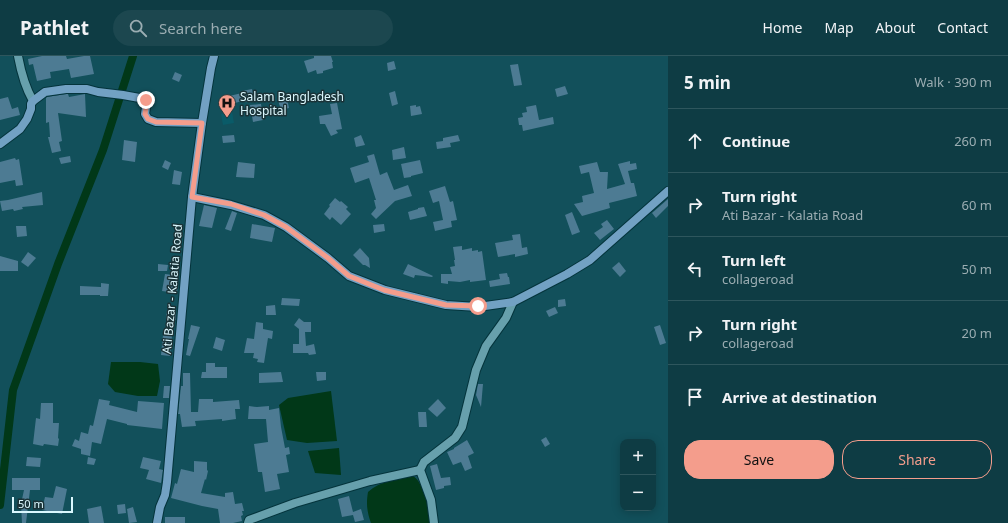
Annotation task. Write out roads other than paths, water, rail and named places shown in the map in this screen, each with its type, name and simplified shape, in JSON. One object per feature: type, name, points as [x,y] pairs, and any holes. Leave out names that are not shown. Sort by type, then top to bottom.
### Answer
[{"type":"street","points":[[18,56],[27,90],[33,101]]},
{"type":"street","name":"Ati Bazar - Kalatia Road","points":[[157,523],[167,482],[192,197],[202,123],[214,56]]},
{"type":"street","points":[[0,144],[20,129],[28,119],[33,101],[45,92],[52,91],[86,89],[145,99],[147,101],[145,114],[151,121],[202,123]]},
{"type":"street","points":[[192,197],[231,204],[264,215],[286,227],[328,258],[349,276],[384,290],[446,305],[478,306],[513,302],[567,274],[590,260],[668,191]]},
{"type":"street","points":[[434,523],[431,500],[420,470],[424,462],[455,438],[462,427],[476,370],[486,346],[506,318],[513,302]]},
{"type":"street","points":[[248,523],[249,520],[295,503],[370,481],[420,470]]},
{"type":"waterway","points":[[0,505],[13,390],[58,264],[103,150],[133,56]]},
{"type":"place","name":"Salam Bangladesh Hospital","points":[[227,118]]}]
